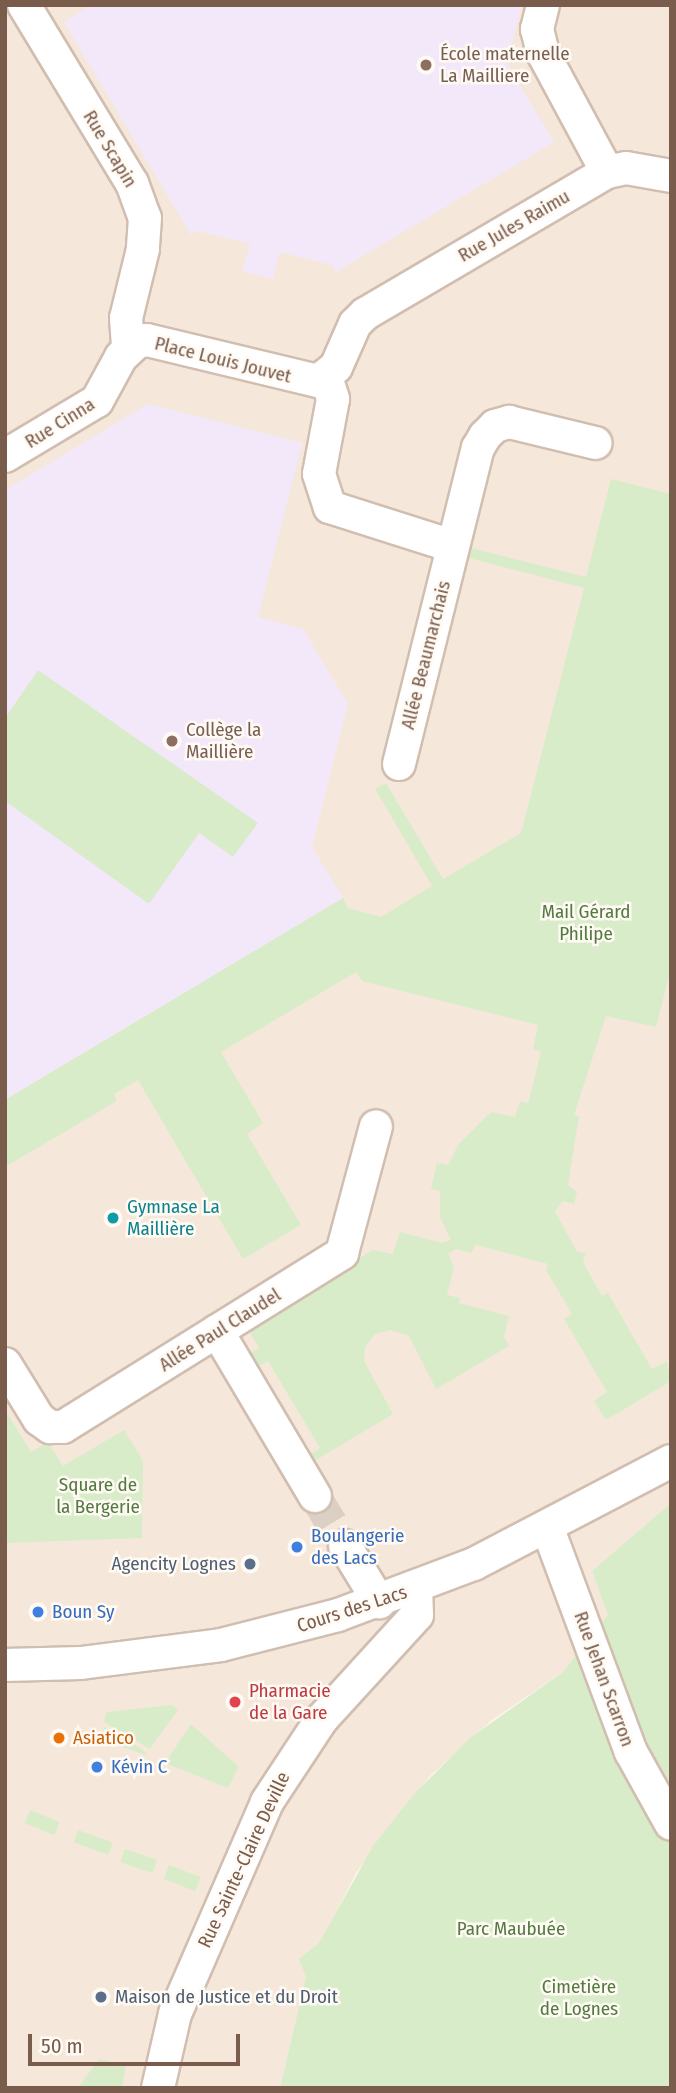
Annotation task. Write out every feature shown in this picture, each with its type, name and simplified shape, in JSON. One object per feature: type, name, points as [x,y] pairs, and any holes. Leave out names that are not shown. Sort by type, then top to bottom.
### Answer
[{"type":"street","name":"Rue Scapin","points":[[24,5],[132,183],[145,218],[143,249],[126,318],[128,346]]},
{"type":"street","points":[[544,5],[537,29],[543,54],[607,172]]},
{"type":"street","name":"Rue Jules Raimu","points":[[326,377],[365,314],[607,172],[647,170],[671,176]]},
{"type":"street","name":"Place Louis Jouvet","points":[[128,346],[147,340],[308,382],[326,377]]},
{"type":"street","name":"Rue Cinna","points":[[5,457],[97,401],[128,346]]},
{"type":"street","points":[[326,377],[333,398],[319,474],[330,507],[452,546]]},
{"type":"street","name":"Allée Beaumarchais","points":[[399,764],[478,449],[495,426],[509,422],[596,443]]},
{"type":"street","name":"Allée Paul Claudel","points":[[5,1364],[39,1419],[50,1427],[63,1427],[342,1253],[376,1126]]},
{"type":"street","points":[[217,1331],[315,1496]]},
{"type":"street","name":"Cours des Lacs","points":[[5,1665],[81,1663],[221,1644],[379,1602],[548,1529],[671,1461]]},
{"type":"street","name":"Rue Jehan Scarron","points":[[548,1529],[631,1752],[671,1824]]},
{"type":"street","points":[[345,1546],[379,1602]]},
{"type":"street","name":"Rue Sainte-Claire Deville","points":[[158,2088],[175,2014],[267,1802],[321,1720],[417,1615],[416,1588]]},
{"type":"shaded area","points":[[5,5],[671,5],[671,1503],[592,1571],[609,1615],[563,1672],[492,1720],[430,1776],[356,1873],[309,1966],[280,2088],[5,2088]]},
{"type":"shaded area","points":[[91,5],[522,5],[507,64],[554,142],[336,272],[332,265],[280,252],[273,279],[242,271],[250,244],[197,231],[191,235],[64,22]]},
{"type":"shaded area","name":"Collège la Maillière","points":[[148,404],[302,443],[258,617],[303,629],[348,704],[312,847],[343,898],[5,1100],[5,490]]},
{"type":"green space","name":"Mail Gérard Philipe","points":[[611,479],[671,494],[671,968],[656,1027],[606,1016],[574,1115],[579,1116],[568,1185],[577,1192],[574,1204],[563,1201],[555,1211],[577,1252],[586,1253],[583,1262],[602,1296],[608,1293],[652,1369],[667,1361],[671,1381],[606,1420],[594,1401],[607,1392],[564,1319],[572,1314],[546,1270],[548,1264],[476,1245],[471,1253],[456,1249],[448,1254],[454,1267],[447,1295],[460,1298],[459,1303],[509,1316],[504,1337],[509,1346],[436,1389],[409,1336],[391,1330],[375,1334],[365,1347],[364,1361],[393,1414],[311,1463],[307,1456],[320,1448],[268,1361],[254,1368],[247,1356],[259,1348],[250,1332],[237,1340],[241,1329],[373,1250],[393,1254],[400,1232],[442,1243],[451,1240],[440,1217],[440,1191],[431,1189],[437,1163],[448,1165],[458,1145],[491,1112],[515,1117],[520,1101],[528,1103],[541,1052],[533,1049],[538,1025],[362,981],[356,972],[221,1052],[263,1123],[247,1134],[301,1225],[243,1259],[138,1080],[114,1094],[117,1101],[5,1167],[5,1100],[343,898],[348,908],[381,917],[432,886],[375,789],[386,783],[443,879],[521,833],[584,588],[469,558],[471,548],[586,577]]},
{"type":"green space","points":[[38,670],[258,823],[233,857],[199,833],[149,904],[5,801],[5,718]]},
{"type":"green space","name":"Square de la Bergerie","points":[[5,1410],[31,1452],[48,1442],[63,1466],[124,1430],[143,1461],[142,1538],[5,1543]]},
{"type":"green space","name":"Parc Maubuée","points":[[671,1503],[671,2088],[280,2088],[306,1977],[299,1959],[319,1943],[373,1846],[414,1794],[470,1738],[563,1672],[608,1615],[592,1571]]},
{"type":"green space","points":[[172,1705],[178,1710],[150,1749],[104,1722],[106,1712]]},
{"type":"green space","points":[[191,1724],[239,1767],[228,1788],[165,1763]]},
{"type":"green space","points":[[104,1727],[143,1750],[148,1756],[102,1739]]},
{"type":"green space","points":[[30,1810],[60,1822],[54,1835],[25,1823]]},
{"type":"green space","points":[[78,1830],[113,1843],[108,1855],[74,1842]]},
{"type":"green space","points":[[125,1849],[157,1860],[153,1873],[120,1862]]},
{"type":"green space","points":[[169,1865],[201,1877],[195,1891],[164,1879]]},
{"type":"green space","points":[[99,2059],[126,2065],[122,2088],[78,2088]]},
{"type":"tunnel","points":[[315,1496],[345,1546]]},
{"type":"place","name":"École maternelle La Mailliere","points":[[426,65]]},
{"type":"place","name":"Collège la Maillière","points":[[172,741]]},
{"type":"place","name":"Gymnase La Maillière","points":[[113,1218]]},
{"type":"place","name":"Boulangerie des Lacs","points":[[297,1547]]},
{"type":"place","name":"Agencity Lognes","points":[[250,1564]]},
{"type":"place","name":"Boun Sy","points":[[38,1612]]},
{"type":"place","name":"Pharmacie de la Gare","points":[[235,1702]]},
{"type":"place","name":"Asiatico","points":[[59,1738]]},
{"type":"place","name":"Kévin C","points":[[97,1767]]},
{"type":"place","name":"Maison de Justice et du Droit","points":[[101,1997]]},
{"type":"park label","name":"Cimetière de Lognes","points":[[579,1998]]}]
